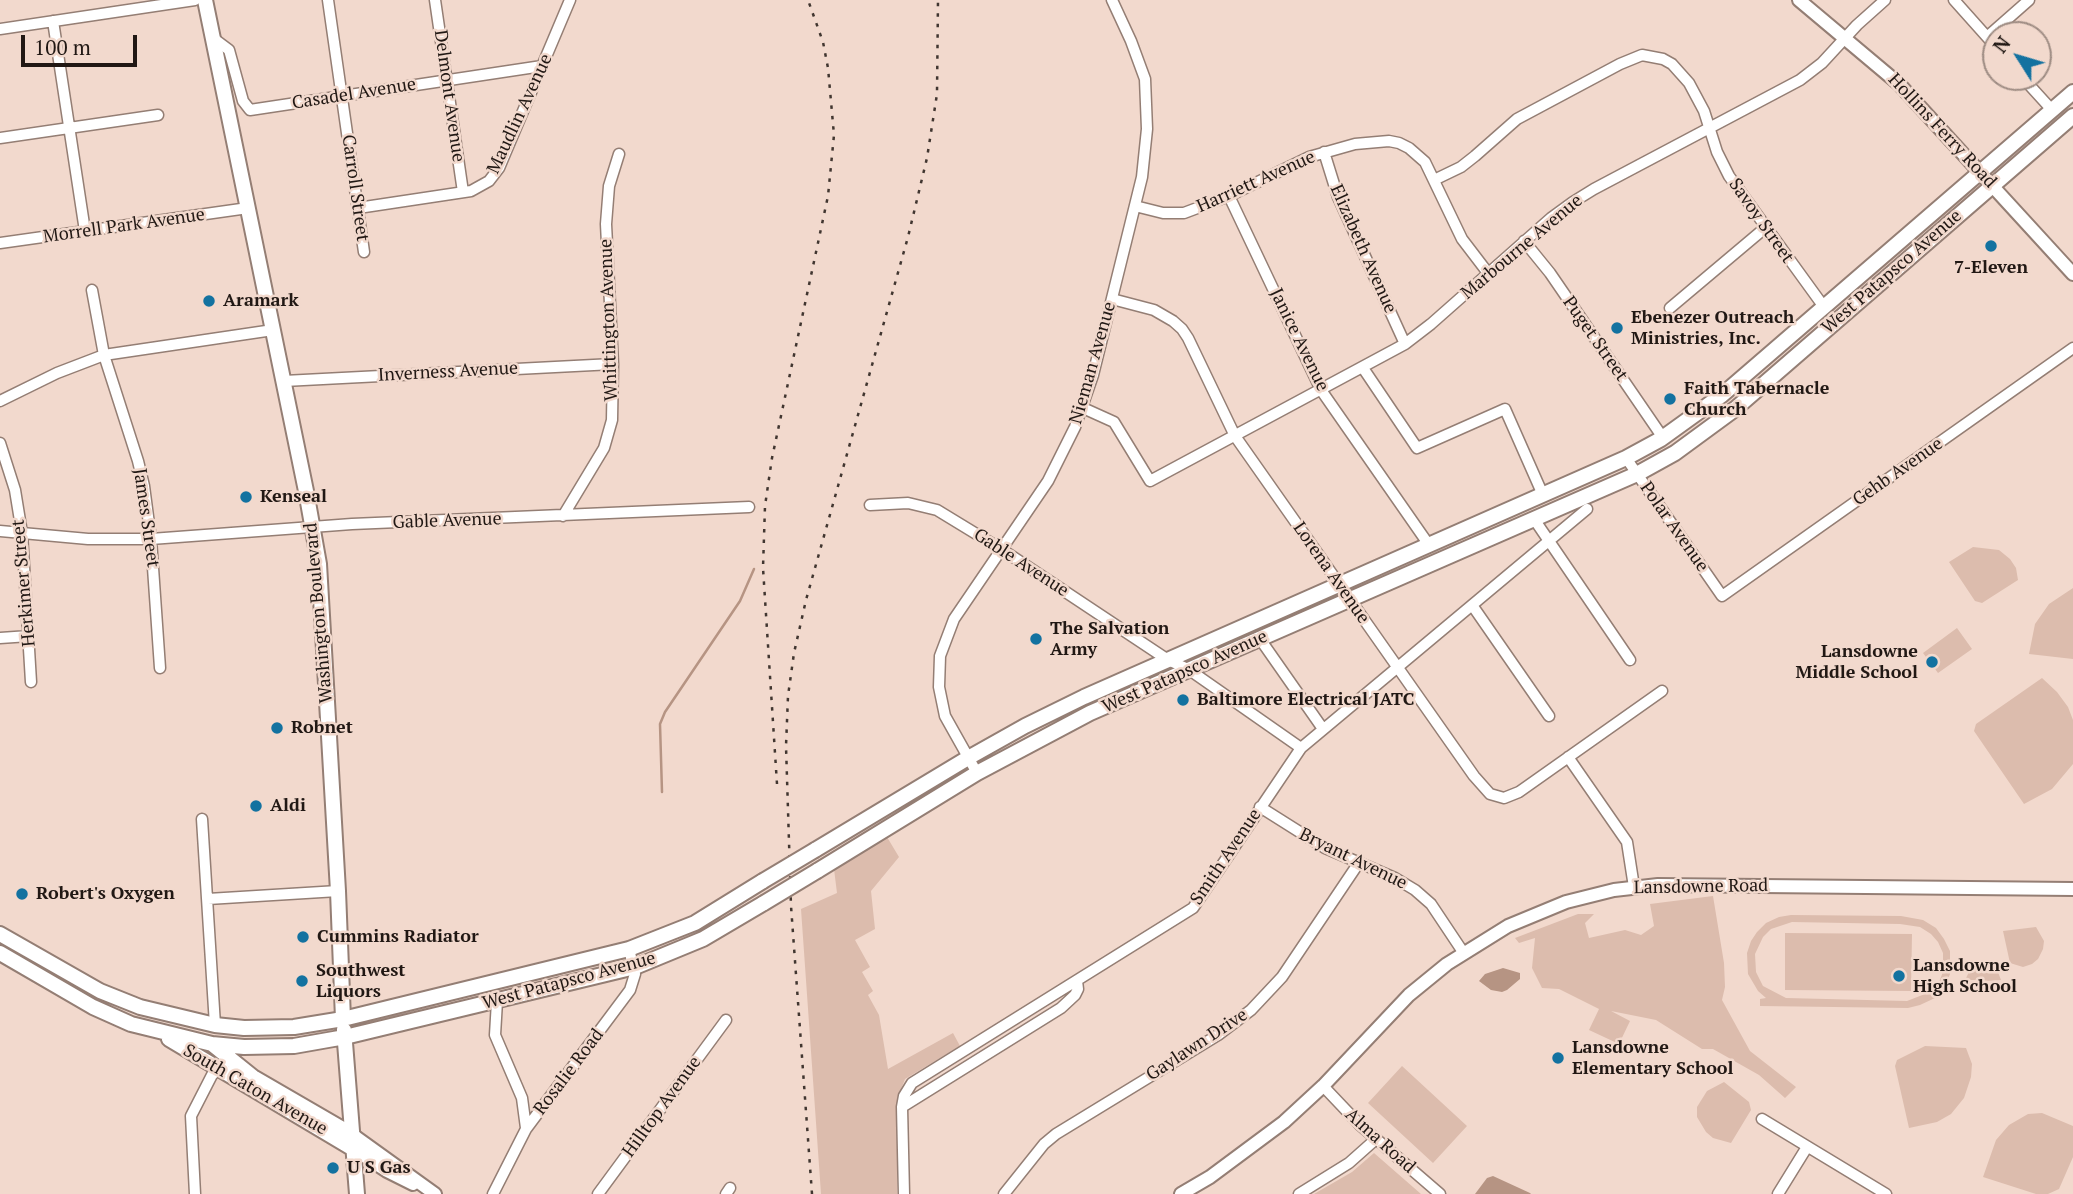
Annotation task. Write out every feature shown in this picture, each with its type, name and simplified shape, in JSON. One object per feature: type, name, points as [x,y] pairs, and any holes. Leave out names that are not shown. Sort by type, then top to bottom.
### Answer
[{"type":"main road","name":"Washington Boulevard","points":[[205,0],[284,381],[318,564],[343,1018],[357,1194]]},
{"type":"main road","name":"West Patapsco Avenue","points":[[215,1026],[281,1028],[343,1018],[629,949],[695,923],[1024,726],[1626,458],[1661,439],[1712,403],[2073,92]]},
{"type":"main road","points":[[2068,120],[2062,114],[2073,103]]},
{"type":"main road","name":"West Patapsco Avenue","points":[[212,1044],[244,1047],[294,1046],[345,1037],[635,967],[703,939],[977,773],[1090,713],[1637,474],[1675,453],[1735,409],[2068,120]]},
{"type":"main road","name":"South Caton Avenue","points":[[0,934],[116,998],[162,1014],[215,1026],[212,1044],[224,1064]]},
{"type":"main road","name":"South Caton Avenue","points":[[0,953],[93,1007],[156,1032],[224,1064],[354,1142]]},
{"type":"main road","name":"South Caton Avenue","points":[[156,1032],[212,1044]]},
{"type":"street","points":[[0,29],[195,0]]},
{"type":"street","name":"Carroll Street","points":[[328,0],[364,252]]},
{"type":"street","name":"Delmont Avenue","points":[[435,0],[463,192]]},
{"type":"street","name":"Maudlin Avenue","points":[[358,208],[463,192],[489,181],[499,168],[570,0]]},
{"type":"street","name":"Nieman Avenue","points":[[977,773],[942,708],[940,656],[954,620],[1057,466],[1083,408],[1135,206],[1145,152],[1145,79],[1112,0]]},
{"type":"street","name":"Hollins Ferry Road","points":[[1799,0],[1899,84],[2073,274]]},
{"type":"street","name":"Marbourne Avenue","points":[[1083,408],[1114,422],[1150,481],[1405,344],[1551,218],[1594,188],[1811,72],[1885,0]]},
{"type":"street","points":[[1954,0],[1982,31]]},
{"type":"street","points":[[2005,21],[2029,0]]},
{"type":"street","points":[[53,21],[85,231]]},
{"type":"street","name":"Casadel Avenue","points":[[213,38],[229,50],[243,101],[250,110],[542,66]]},
{"type":"street","name":"Savoy Street","points":[[1434,180],[1461,167],[1528,113],[1631,58],[1642,55],[1663,59],[1682,74],[1698,96],[1725,170],[1824,307]]},
{"type":"street","points":[[2035,91],[2052,110]]},
{"type":"street","points":[[0,138],[158,115]]},
{"type":"street","name":"Harriett Avenue","points":[[1135,206],[1163,213],[1184,213],[1229,196],[1293,163],[1324,152],[1378,141],[1399,143],[1409,148],[1425,162],[1434,180]]},
{"type":"street","name":"Elizabeth Avenue","points":[[1324,152],[1338,197],[1405,344]]},
{"type":"street","name":"Whittington Avenue","points":[[562,516],[599,459],[608,439],[613,402],[613,364],[606,224],[609,186],[619,154]]},
{"type":"street","points":[[1434,180],[1462,239],[1488,273]]},
{"type":"street","name":"Janice Avenue","points":[[1229,196],[1321,390],[1429,545]]},
{"type":"street","name":"Morrell Park Avenue","points":[[0,243],[248,208]]},
{"type":"street","points":[[1670,308],[1765,228]]},
{"type":"street","name":"Puget Street","points":[[1524,241],[1566,296],[1659,432],[1661,439]]},
{"type":"street","name":"James Street","points":[[92,290],[104,355],[139,464],[151,539],[160,668]]},
{"type":"street","name":"Lorena Avenue","points":[[1112,299],[1154,310],[1182,329],[1235,436],[1349,600],[1490,794],[1510,797],[1661,691]]},
{"type":"street","points":[[0,401],[57,373],[104,355],[273,330]]},
{"type":"street","name":"Gehb Avenue","points":[[1722,596],[2073,348]]},
{"type":"street","name":"Inverness Avenue","points":[[284,381],[613,364]]},
{"type":"street","points":[[1363,368],[1417,448],[1505,409],[1543,495]]},
{"type":"street","name":"Herkimer Street","points":[[0,443],[15,490],[22,533],[31,682]]},
{"type":"street","name":"Polar Avenue","points":[[1626,458],[1722,596]]},
{"type":"street","name":"Gable Avenue","points":[[870,505],[908,503],[929,506],[1002,549],[1168,660],[1188,669],[1301,748]]},
{"type":"street","name":"Gable Avenue","points":[[0,531],[88,539],[151,539],[313,527],[750,507]]},
{"type":"street","name":"Smith Avenue","points":[[902,1107],[906,1089],[918,1078],[1193,908],[1301,748],[1587,509]]},
{"type":"street","points":[[1534,519],[1630,660]]},
{"type":"street","points":[[1472,605],[1549,716]]},
{"type":"street","points":[[0,638],[29,636]]},
{"type":"street","points":[[1260,639],[1324,729]]},
{"type":"street","points":[[1568,757],[1627,842],[1634,887]]},
{"type":"street","name":"Bryant Avenue","points":[[1260,807],[1310,840],[1358,864],[1395,878],[1423,897],[1463,952]]},
{"type":"street","points":[[202,819],[215,1026]]},
{"type":"street","name":"Gaylawn Drive","points":[[1004,1194],[1044,1144],[1056,1134],[1218,1035],[1251,1010],[1282,977],[1358,864]]},
{"type":"street","name":"Lansdowne Road","points":[[1181,1194],[1246,1152],[1284,1122],[1323,1086],[1409,995],[1463,952],[1508,926],[1566,902],[1634,887],[1682,885],[2073,889]]},
{"type":"street","points":[[208,899],[338,891]]},
{"type":"street","points":[[629,949],[635,967]]},
{"type":"street","name":"Rosalie Road","points":[[493,1194],[526,1129],[630,990],[634,982],[635,967]]},
{"type":"street","points":[[904,1194],[902,1107],[1061,1008],[1075,995],[1078,989],[1077,981]]},
{"type":"street","points":[[497,1000],[495,1034],[522,1098],[526,1129]]},
{"type":"street","name":"Hilltop Avenue","points":[[598,1194],[726,1020]]},
{"type":"street","points":[[195,1194],[191,1116],[212,1075],[224,1064]]},
{"type":"street","name":"Alma Road","points":[[1323,1086],[1376,1139],[1440,1194]]},
{"type":"street","points":[[1762,1119],[1886,1194]]},
{"type":"street","points":[[1298,1194],[1349,1163],[1376,1139]]},
{"type":"street","points":[[354,1142],[436,1194]]},
{"type":"street","points":[[1778,1194],[1807,1147]]},
{"type":"shaded area","points":[[1973,547],[1999,550],[2016,568],[2018,580],[1982,603],[1975,601],[1949,562]]},
{"type":"shaded area","points":[[2073,588],[2073,659],[2029,654],[2035,624],[2049,604]]},
{"type":"shaded area","points":[[1957,628],[1972,649],[1938,673],[1923,653]]},
{"type":"shaded area","points":[[2042,678],[2057,692],[2068,707],[2073,720],[2073,764],[2052,789],[2024,804],[1974,731],[1976,724]]},
{"type":"shaded area","points":[[887,837],[899,857],[871,891],[875,929],[855,940],[870,967],[862,972],[873,991],[868,995],[879,1015],[888,1069],[953,1033],[960,1046],[905,1079],[897,1100],[897,1194],[821,1194],[801,909],[837,893],[834,869]]},
{"type":"shaded area","points":[[1713,896],[1724,963],[1725,987],[1722,1000],[1750,1051],[1796,1087],[1785,1098],[1759,1075],[1713,1049],[1702,1049],[1656,1020],[1611,1011],[1630,1021],[1619,1044],[1589,1030],[1599,1009],[1559,989],[1542,988],[1532,968],[1535,938],[1519,943],[1515,938],[1578,914],[1594,914],[1585,923],[1589,938],[1625,930],[1641,935],[1654,926],[1650,904]]},
{"type":"shaded area","points":[[1901,916],[1923,920],[1936,928],[1950,951],[1950,974],[1945,986],[1935,998],[1908,1008],[1760,1006],[1760,999],[1766,998],[1758,991],[1748,974],[1747,953],[1757,932],[1766,923],[1779,917]],"holes":[[[1792,922],[1900,924],[1920,927],[1931,934],[1943,953],[1943,972],[1939,982],[1930,992],[1907,1001],[1786,998],[1763,986],[1756,972],[1755,954],[1763,937],[1771,929]]]},
{"type":"shaded area","points":[[2036,927],[2044,941],[2038,959],[2023,967],[2010,963],[2003,931]]},
{"type":"shaded area","points":[[1785,933],[1912,934],[1911,991],[1785,990]]},
{"type":"shaded area","points":[[1983,963],[1996,967],[2001,980],[1986,981],[1985,986],[1980,986],[1980,980],[1965,980],[1971,968]]},
{"type":"shaded area","points":[[1503,968],[1520,973],[1520,979],[1507,990],[1491,990],[1479,981],[1485,974]]},
{"type":"shaded area","points":[[1925,1046],[1966,1048],[1972,1064],[1971,1077],[1964,1098],[1951,1114],[1937,1122],[1909,1128],[1895,1066],[1897,1060]]},
{"type":"shaded area","points":[[1402,1066],[1467,1126],[1433,1163],[1368,1103]]},
{"type":"shaded area","points":[[1724,1082],[1749,1102],[1751,1110],[1731,1143],[1713,1138],[1697,1117],[1697,1107],[1707,1091]]},
{"type":"shaded area","points":[[2042,1113],[2073,1126],[2073,1157],[2059,1189],[2048,1194],[2036,1194],[1983,1177],[1996,1140],[2009,1125],[2028,1114]]},
{"type":"shaded area","points":[[1374,1153],[1421,1194],[1314,1194],[1352,1172]]},
{"type":"shaded area","points":[[1493,1176],[1531,1194],[1475,1194],[1487,1178]]},
{"type":"waterway","points":[[662,792],[660,724],[665,712],[740,601],[754,569]]},
{"type":"railway","points":[[777,784],[763,568],[765,506],[772,458],[828,196],[834,135],[823,42],[808,0]]},
{"type":"railway","points":[[812,1194],[791,906],[786,746],[788,696],[806,600],[908,237],[927,158],[937,94],[938,0]]},
{"type":"place","name":"7-Eleven","points":[[1991,246]]},
{"type":"place","name":"Aramark","points":[[209,301]]},
{"type":"place","name":"Ebenezer Outreach Ministries, Inc.","points":[[1617,328]]},
{"type":"place","name":"Faith Tabernacle Church","points":[[1670,399]]},
{"type":"place","name":"Kenseal","points":[[246,497]]},
{"type":"place","name":"The Salvation Army","points":[[1036,639]]},
{"type":"place","name":"Lansdowne Middle School","points":[[1932,662]]},
{"type":"place","name":"Baltimore Electrical JATC","points":[[1183,700]]},
{"type":"place","name":"Robnet","points":[[277,728]]},
{"type":"place","name":"Aldi","points":[[256,806]]},
{"type":"place","name":"Robert's Oxygen","points":[[22,894]]},
{"type":"place","name":"Cummins Radiator","points":[[303,937]]},
{"type":"place","name":"Lansdowne High School","points":[[1899,976]]},
{"type":"place","name":"Southwest Liquors","points":[[302,981]]},
{"type":"place","name":"Lansdowne Elementary School","points":[[1558,1058]]},
{"type":"place","name":"U S Gas","points":[[333,1168]]}]
